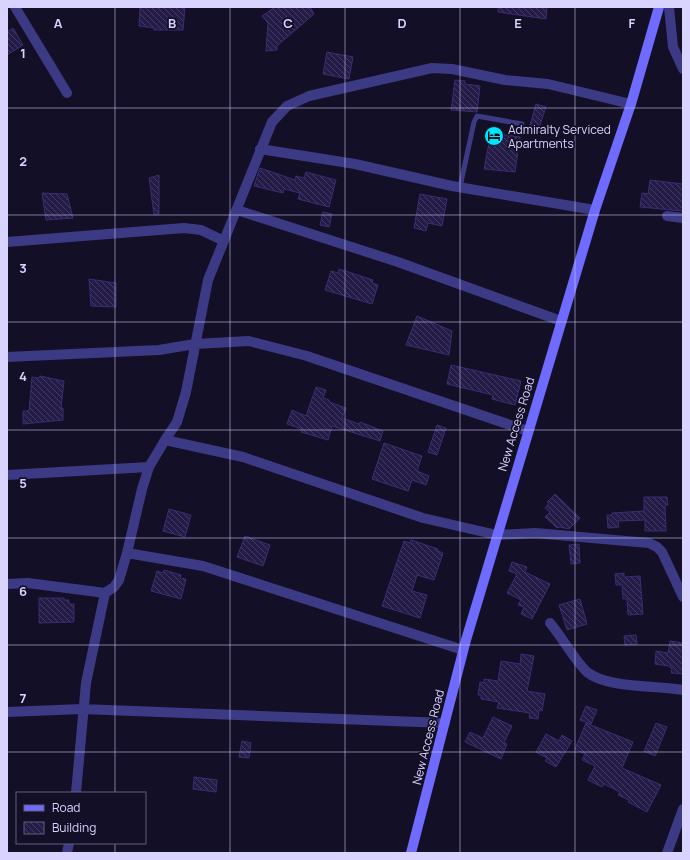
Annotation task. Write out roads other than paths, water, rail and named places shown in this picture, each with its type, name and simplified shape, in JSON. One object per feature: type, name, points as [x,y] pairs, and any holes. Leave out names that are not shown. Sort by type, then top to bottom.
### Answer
[{"type":"main road","name":"New Access Road","points":[[411,853],[463,650],[561,321],[595,210],[631,104],[659,7]]},
{"type":"street","points":[[15,7],[67,93]]},
{"type":"street","points":[[669,7],[673,47],[683,69]]},
{"type":"street","points":[[7,584],[28,583],[105,593],[114,587],[119,580],[149,467],[177,422],[186,392],[208,280],[272,122],[287,106],[309,96],[432,68],[452,70],[505,80],[548,84],[631,104]]},
{"type":"street","points":[[260,149],[355,164],[460,187],[595,210]]},
{"type":"street","points":[[237,210],[398,262],[561,321]]},
{"type":"street","points":[[667,216],[683,218]]},
{"type":"street","points":[[7,242],[184,228],[201,230],[224,241]]},
{"type":"street","points":[[7,357],[159,350],[195,344],[249,341],[283,349],[528,431]]},
{"type":"street","points":[[165,440],[242,457],[402,512],[497,535],[535,533],[648,543],[657,547],[662,552],[683,597]]},
{"type":"street","points":[[7,474],[149,467]]},
{"type":"street","points":[[127,553],[203,566],[463,650]]},
{"type":"street","points":[[76,792],[82,709],[91,654],[105,593]]},
{"type":"street","points":[[550,623],[580,664],[596,678],[651,688],[671,688],[683,690]]},
{"type":"street","points":[[7,712],[82,709],[445,723]]},
{"type":"street","points":[[667,853],[683,809]]},
{"type":"lane","points":[[460,187],[474,122],[477,116],[522,124]]},
{"type":"place","name":"Admiralty Serviced Apartments","points":[[494,136]]}]
